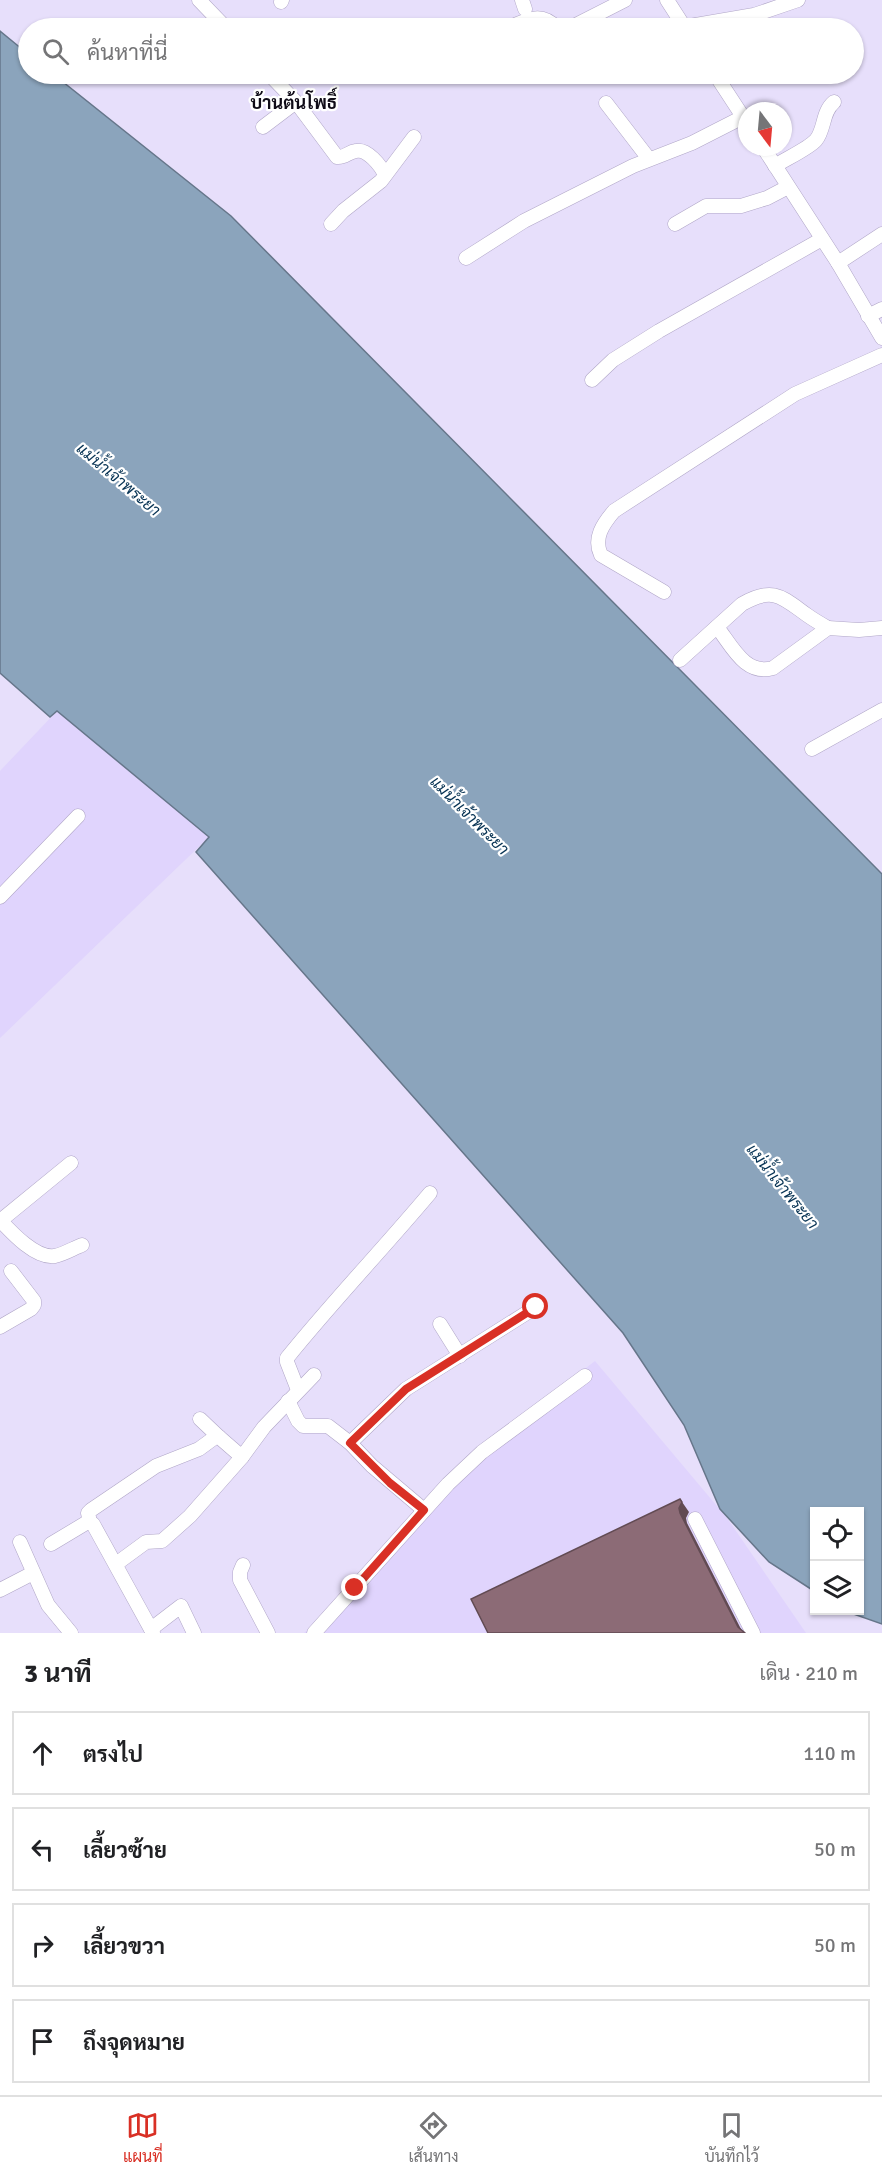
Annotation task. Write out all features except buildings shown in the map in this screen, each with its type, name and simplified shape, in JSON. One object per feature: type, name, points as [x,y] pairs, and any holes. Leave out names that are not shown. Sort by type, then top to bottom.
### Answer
[{"type":"street","points":[[199,0],[216,18]]},
{"type":"street","points":[[590,18],[625,0]]},
{"type":"street","points":[[667,0],[679,18]]},
{"type":"street","points":[[738,18],[798,0]]},
{"type":"street","points":[[279,84],[296,102],[337,156],[342,157],[356,151],[363,151],[385,175]]},
{"type":"street","points":[[722,84],[738,109]]},
{"type":"street","points":[[262,127],[296,102]]},
{"type":"street","points":[[775,166],[815,142],[826,112],[834,102]]},
{"type":"street","points":[[606,103],[649,159]]},
{"type":"street","points":[[466,258],[524,221],[649,159],[738,123]]},
{"type":"street","points":[[331,224],[385,175],[414,136]]},
{"type":"street","points":[[769,156],[838,263],[882,338]]},
{"type":"street","points":[[675,224],[706,207],[741,206],[768,198],[788,187]]},
{"type":"street","points":[[838,263],[882,234]]},
{"type":"street","points":[[592,380],[613,360],[658,331],[822,239]]},
{"type":"street","points":[[868,316],[882,309]]},
{"type":"street","points":[[664,592],[601,555],[598,548],[599,537],[603,524],[609,517],[632,499],[795,394],[882,355]]},
{"type":"street","points":[[680,660],[742,604],[754,597],[767,594],[780,596],[793,603],[806,615],[835,629],[882,628]]},
{"type":"street","points":[[717,627],[746,664],[755,670],[765,671],[835,629]]},
{"type":"street","points":[[812,749],[882,710]]},
{"type":"street","points":[[0,897],[78,816]]},
{"type":"street","points":[[71,1162],[0,1221],[25,1245],[47,1256],[57,1256],[82,1245]]},
{"type":"street","points":[[298,1390],[286,1362],[287,1358],[336,1298],[378,1255],[430,1193]]},
{"type":"street","points":[[0,1327],[34,1305],[34,1300],[11,1271]]},
{"type":"street","points":[[350,1443],[406,1389],[536,1307]]},
{"type":"street","points":[[440,1324],[460,1356]]},
{"type":"street","points":[[116,1564],[146,1542],[162,1541],[190,1516],[242,1457],[264,1427],[314,1375]]},
{"type":"street","points":[[314,1633],[424,1510],[482,1452],[585,1376]]},
{"type":"street","points":[[288,1401],[303,1426],[328,1426],[350,1443],[384,1478],[424,1510]]},
{"type":"street","points":[[200,1419],[242,1457]]},
{"type":"street","points":[[194,1633],[181,1606],[152,1631],[116,1564],[90,1522],[88,1514],[156,1466],[199,1449],[213,1438],[219,1437]]},
{"type":"street","points":[[695,1519],[753,1633]]},
{"type":"street","points":[[51,1544],[90,1522]]},
{"type":"street","points":[[20,1542],[48,1605],[71,1633]]},
{"type":"street","points":[[243,1565],[240,1580],[268,1633]]},
{"type":"street","points":[[0,1590],[33,1574]]},
{"type":"shaded area","points":[[57,711],[209,837],[0,1038],[0,771]]},
{"type":"shaded area","points":[[595,1361],[727,1518],[806,1633],[304,1633],[348,1593],[459,1466]]},
{"type":"water","name":"แม่น้ำเจ้าพระยา","points":[[0,31],[18,46],[18,84],[66,84],[231,216],[882,874],[882,1624],[856,1615],[864,1615],[864,1507],[810,1507],[810,1588],[769,1562],[720,1509],[684,1425],[623,1333],[196,852],[209,837],[57,711],[50,717],[0,673]]},
{"type":"district","name":"บ้านต้นโพธิ์","points":[[294,103]]},
{"type":"route","points":[[355,1588],[424,1510],[390,1483],[350,1443],[406,1389],[536,1307]]}]
